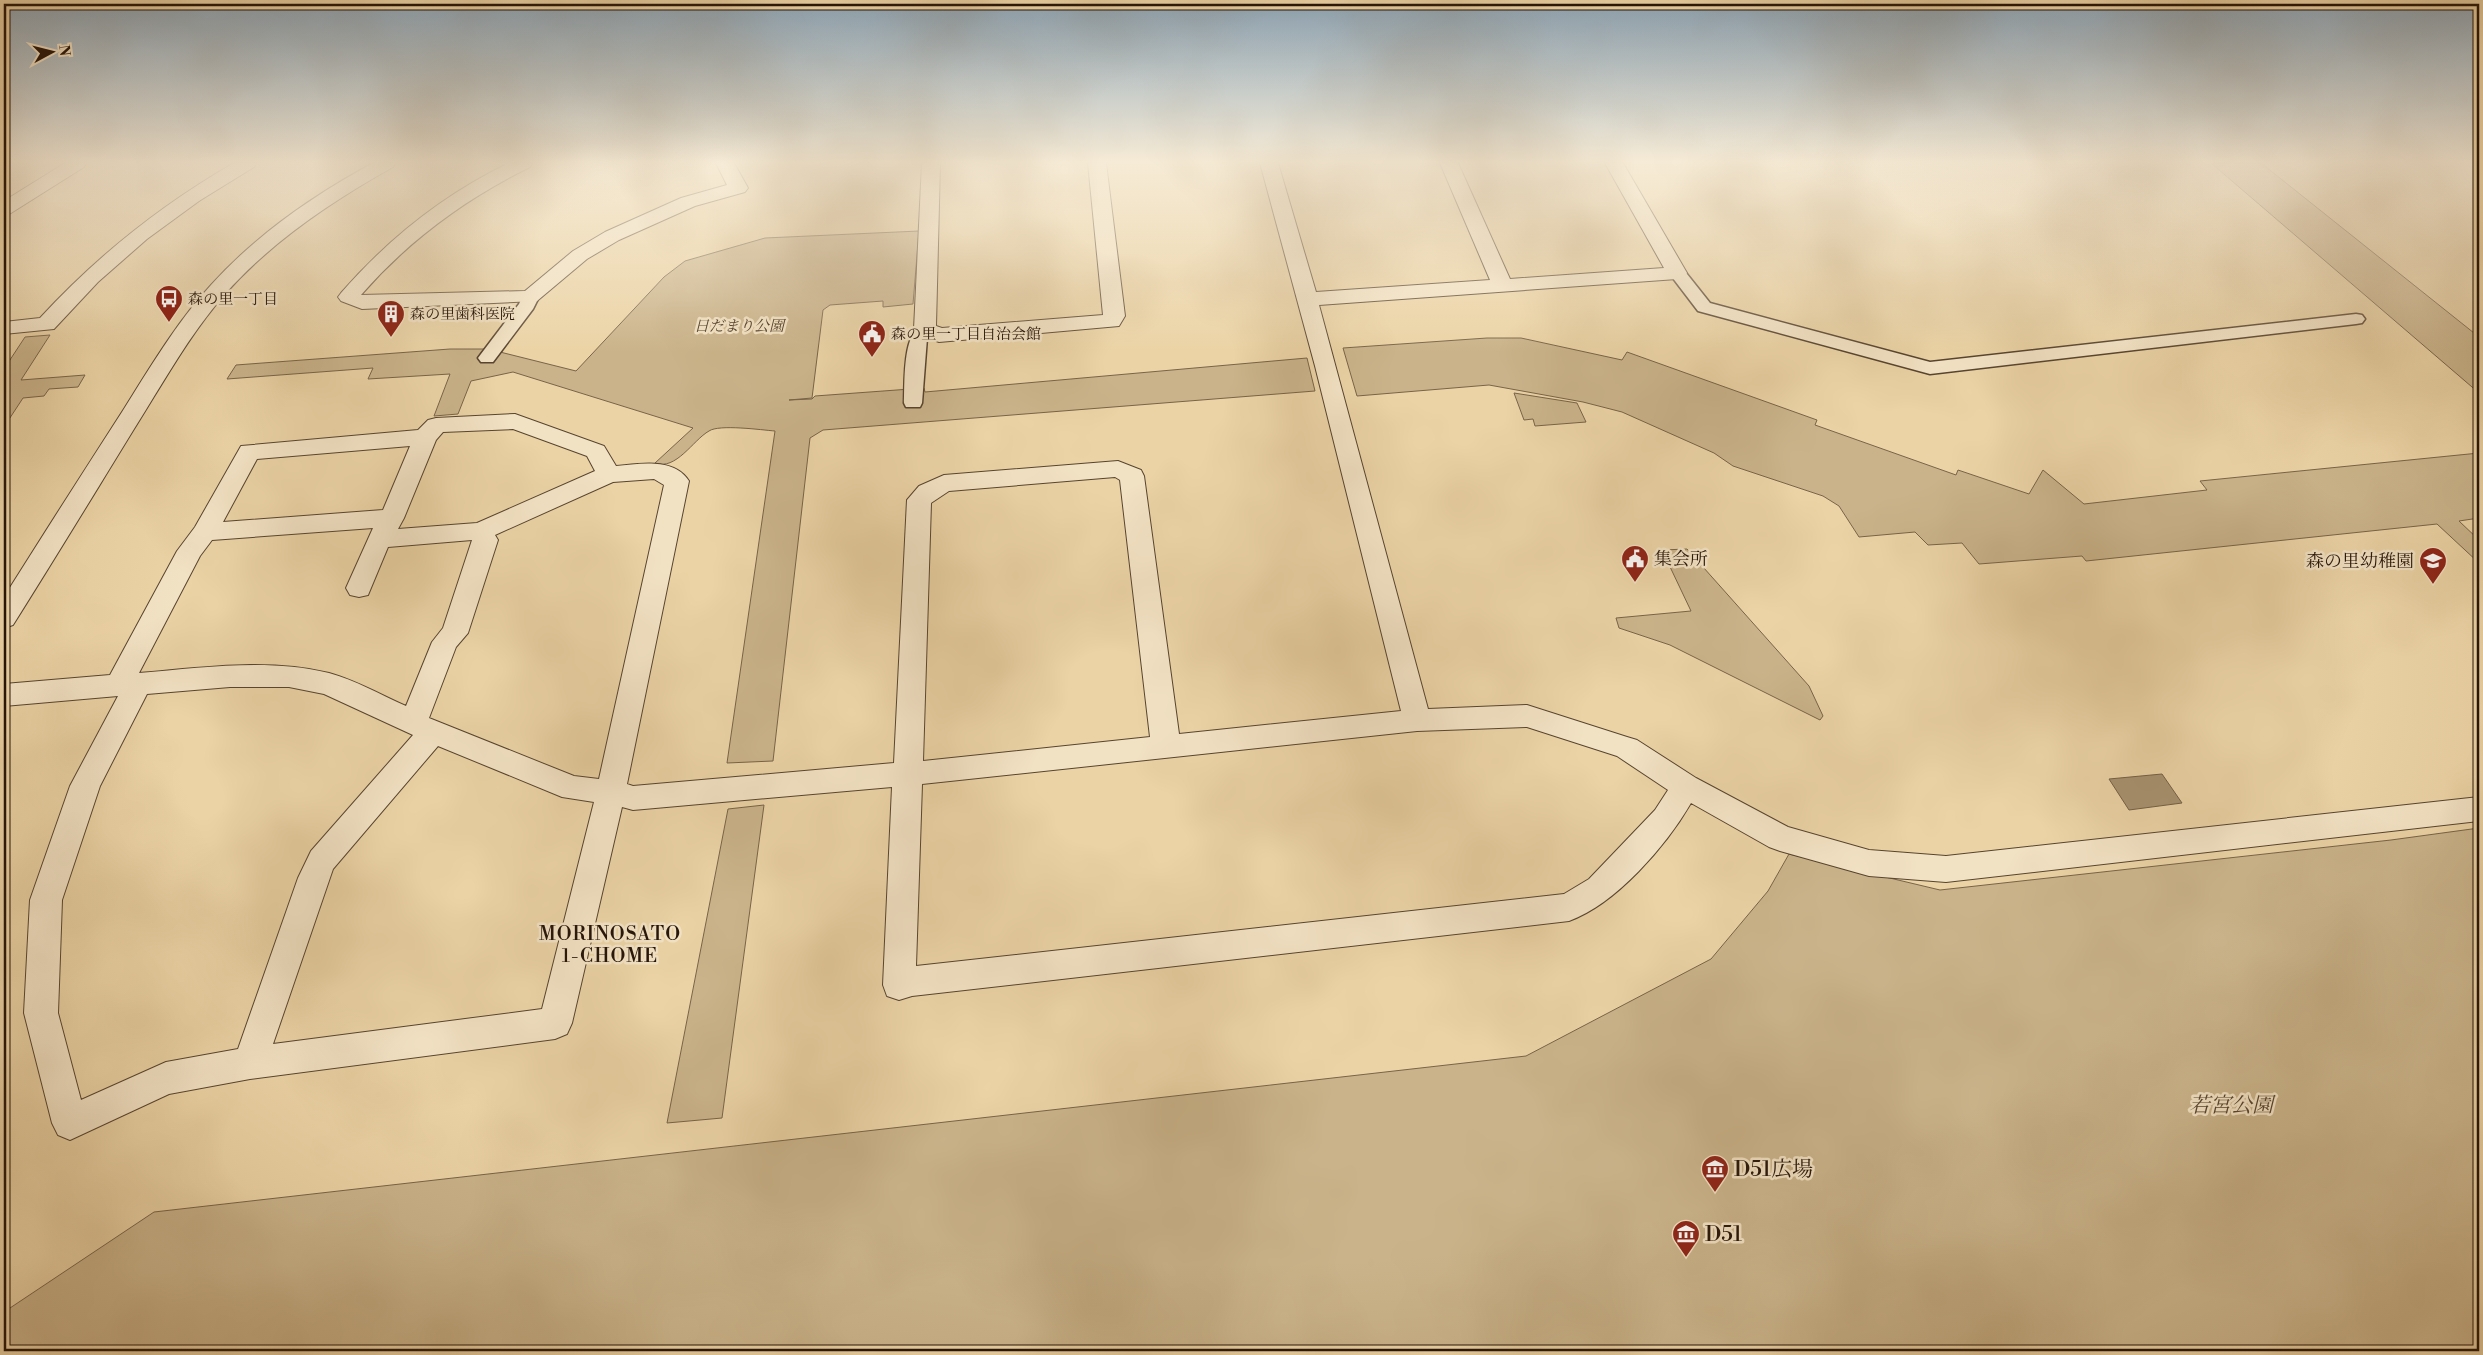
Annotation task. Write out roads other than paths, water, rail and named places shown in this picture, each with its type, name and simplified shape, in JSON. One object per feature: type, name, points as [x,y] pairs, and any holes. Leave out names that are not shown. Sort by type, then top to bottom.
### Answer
[{"type":"street","points":[[4,328],[46,324],[76,290],[130,241],[151,226]]},
{"type":"street","points":[[4,618],[148,388],[193,320],[234,273],[286,226]]},
{"type":"street","points":[[418,226],[377,262],[348,298],[362,304],[530,297],[580,255],[612,236],[634,226]]},
{"type":"street","points":[[929,226],[925,329],[939,335],[1111,321],[1114,316],[1104,226]]},
{"type":"street","points":[[1287,226],[1308,299],[1416,720]]},
{"type":"street","points":[[1477,226],[1502,284]]},
{"type":"street","points":[[1308,299],[1677,272],[1651,226]]},
{"type":"street","points":[[360,588],[425,438],[436,425],[516,420],[596,451],[609,474]]},
{"type":"street","points":[[205,532],[385,529],[481,531],[609,474],[657,471],[677,481],[611,792],[555,1023],[250,1063],[166,1078],[70,1123],[41,1013],[46,900],[85,786],[128,685],[190,551],[205,532],[251,448],[425,438]]},
{"type":"street","points":[[1166,747],[1132,476],[1118,469],[944,483],[918,500],[899,985],[912,981],[1570,906],[1600,889],[1666,819],[1686,786]]},
{"type":"street","points":[[250,1063],[313,878],[322,860],[424,726],[445,642],[455,633],[485,540],[481,531]]},
{"type":"street","points":[[4,695],[230,676],[289,676],[329,684],[572,788],[611,792],[633,798],[907,774],[1416,720],[1527,716],[1627,748],[1686,786],[1780,838],[1869,863],[1946,869],[2479,808]]},
{"type":"lane","points":[[1677,272],[1704,307],[1930,368],[2356,319]]},
{"type":"lane","points":[[487,358],[527,305],[530,297]]},
{"type":"lane","points":[[913,403],[918,338],[925,329]]},
{"type":"place","name":"森の里一丁目","points":[[169,323]]},
{"type":"place","name":"森の里歯科医院","points":[[391,338]]},
{"type":"place","name":"森の里一丁目自治会館","points":[[872,358]]},
{"type":"place","name":"集会所","points":[[1635,583]]},
{"type":"place","name":"森の里幼稚園","points":[[2433,585]]},
{"type":"place","name":"D51広場","points":[[1715,1193]]},
{"type":"place","name":"D51","points":[[1686,1258]]},
{"type":"district","name":"MORINOSATO 1-CHOME","points":[[610,944]]},
{"type":"park label","name":"日だまり公園","points":[[739,326]]},
{"type":"park label","name":"若宮公園","points":[[2231,1105]]}]
